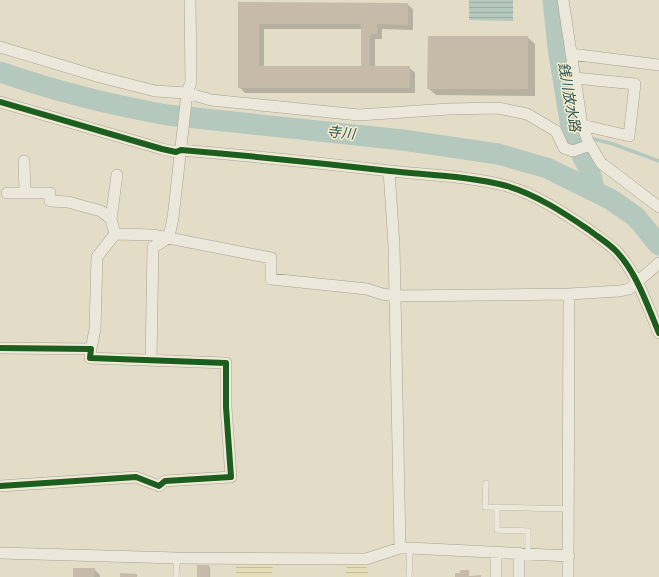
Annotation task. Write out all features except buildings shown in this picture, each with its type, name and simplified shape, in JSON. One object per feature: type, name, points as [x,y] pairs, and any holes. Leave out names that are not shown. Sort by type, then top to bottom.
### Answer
[{"type":"street","points":[[151,361],[153,247],[169,238],[173,218],[187,96],[191,82],[190,0]]},
{"type":"street","points":[[563,0],[570,54],[586,136],[601,163],[659,207]]},
{"type":"street","points":[[0,47],[100,77],[155,91],[211,100],[359,115],[449,109],[498,108],[527,114],[556,131],[564,148],[573,151],[586,136],[629,136],[635,84],[575,78]]},
{"type":"street","points":[[570,54],[659,66]]},
{"type":"street","points":[[0,102],[162,149],[176,152],[182,146]]},
{"type":"street","points":[[182,146],[389,171],[472,179],[507,187],[540,199],[565,214],[608,244],[640,279],[659,333]]},
{"type":"street","points":[[24,162],[25,193]]},
{"type":"street","points":[[389,171],[394,246],[405,548]]},
{"type":"street","points":[[115,234],[111,219],[117,175]]},
{"type":"street","points":[[7,194],[50,193],[50,201],[68,202],[101,211],[111,219]]},
{"type":"street","points":[[115,234],[153,235],[271,258],[272,279],[367,289],[382,294],[395,296],[598,294],[628,289],[659,263]]},
{"type":"street","points":[[0,486],[136,477],[159,486],[165,481],[231,477],[226,406],[226,363],[90,358],[90,349],[95,329],[97,257],[115,234]]},
{"type":"street","points":[[568,577],[569,294]]},
{"type":"street","points":[[0,348],[90,349]]},
{"type":"street","points":[[0,554],[177,558],[366,559],[405,548],[569,556]]},
{"type":"street","points":[[496,552],[496,577]]},
{"type":"street","points":[[519,577],[523,553]]},
{"type":"lane","points":[[486,484],[486,507],[569,508]]},
{"type":"lane","points":[[497,507],[497,530],[528,531],[523,553]]},
{"type":"lane","points":[[405,548],[409,577]]},
{"type":"lane","points":[[176,577],[177,558]]},
{"type":"shaded area","points":[[469,0],[513,0],[513,21],[469,20]]},
{"type":"shaded area","points":[[236,563],[273,564],[272,577],[236,577]]},
{"type":"shaded area","points":[[346,565],[364,565],[368,569],[368,577],[346,577]]},
{"type":"waterway","name":"銭川放水路","points":[[553,0],[558,48],[571,127],[576,143],[589,169],[595,191]]},
{"type":"waterway","name":"寺川","points":[[0,72],[83,97],[167,115],[403,140],[498,154],[547,168],[610,199],[636,217],[659,245]]},
{"type":"waterway","points":[[576,143],[594,139],[613,144],[659,161]]},
{"type":"cycle path","points":[[0,102],[176,152],[181,150],[207,152],[448,176],[507,186],[540,199],[589,230],[616,251],[636,279],[659,333]]},
{"type":"cycle path","points":[[0,348],[91,349],[90,358],[226,363],[226,407],[231,477],[165,481],[159,486],[136,477],[0,486]]}]
